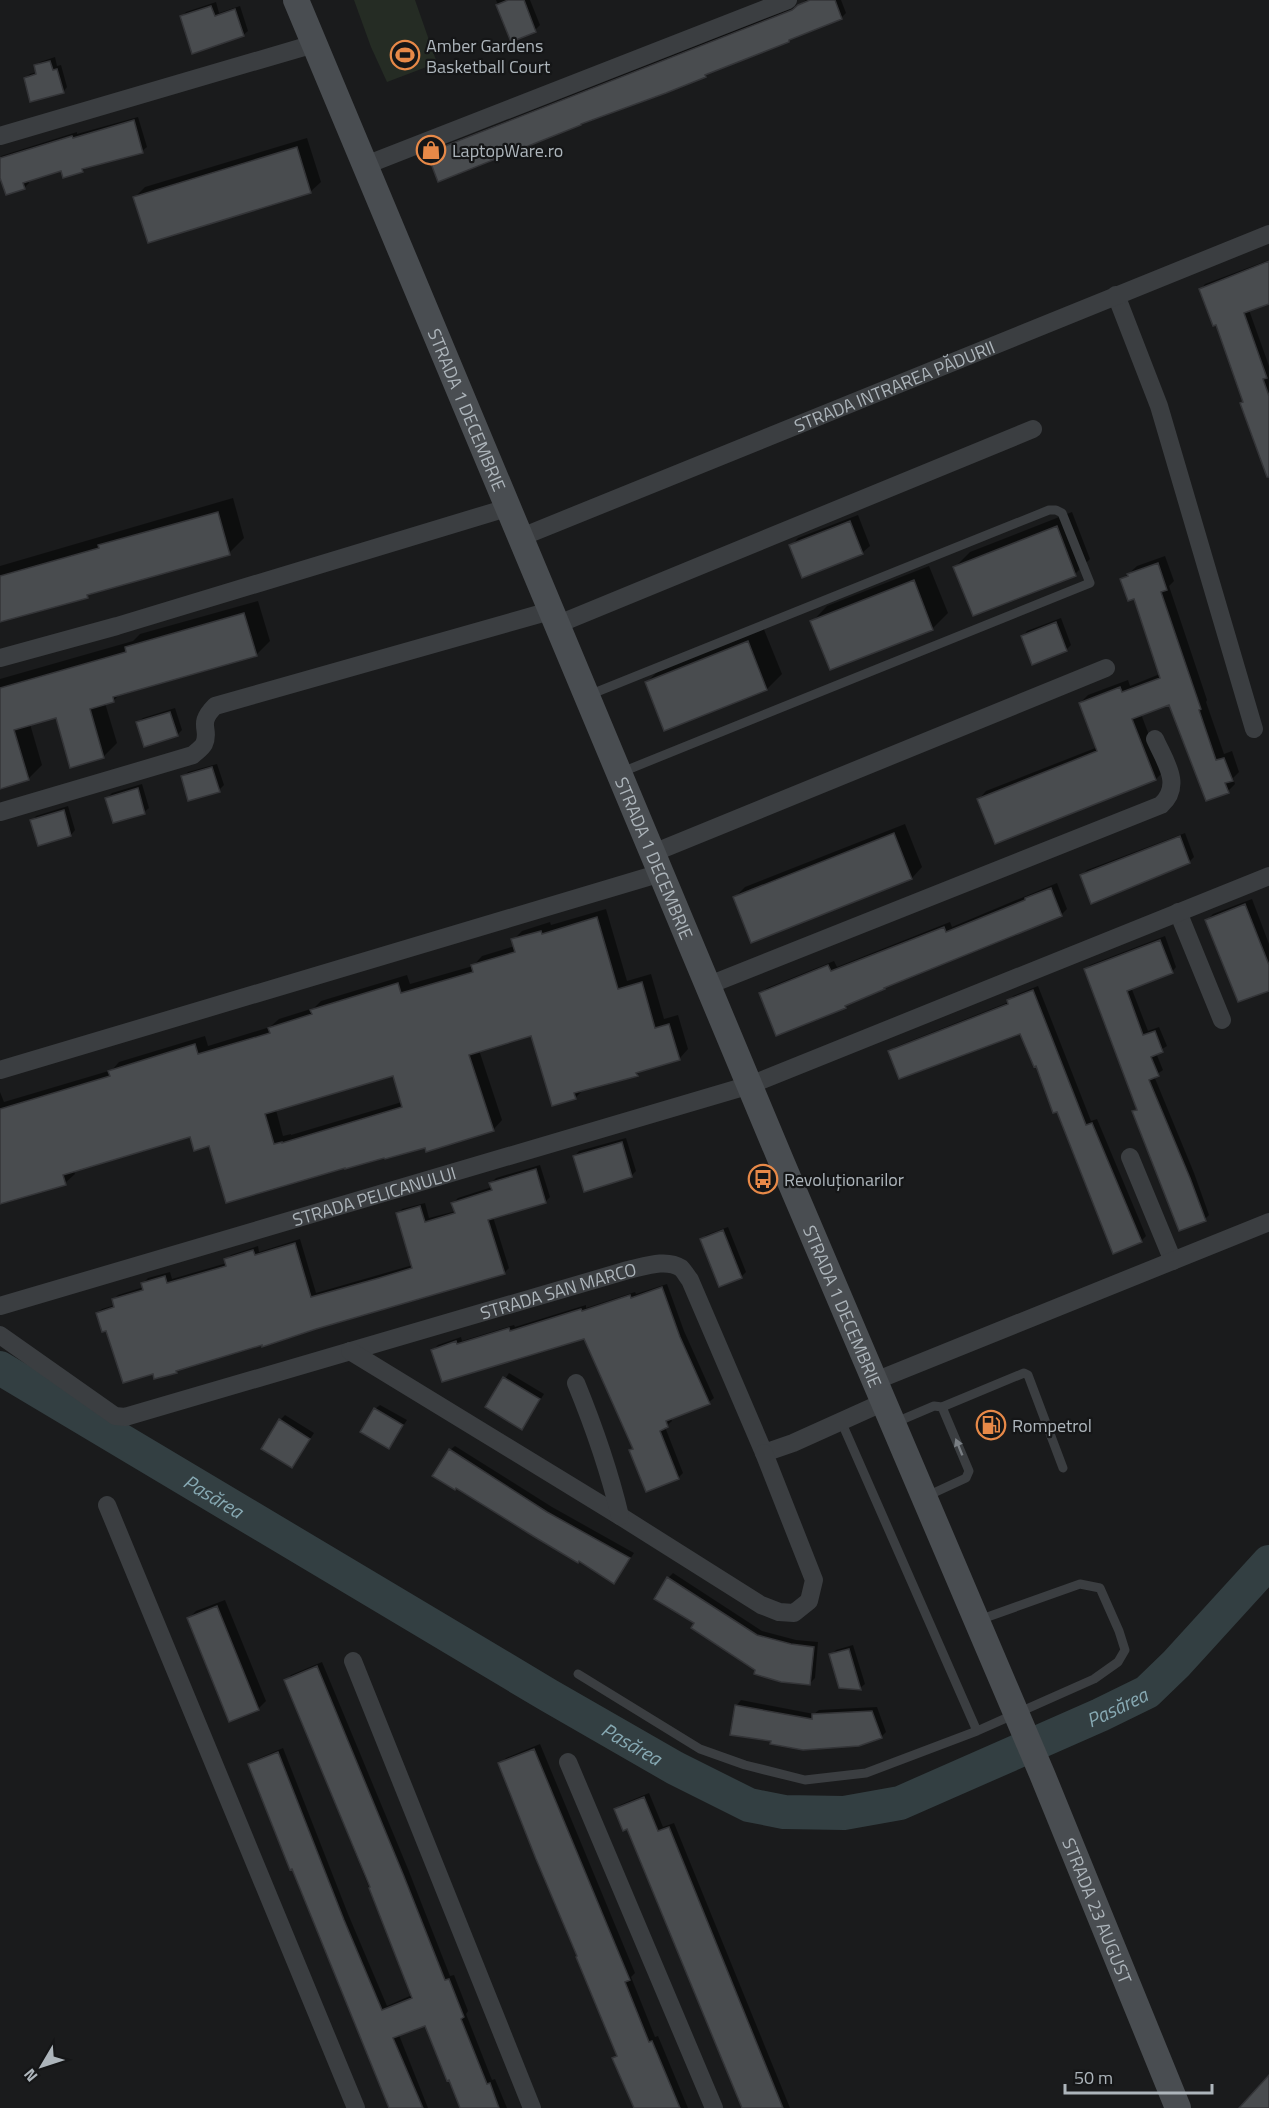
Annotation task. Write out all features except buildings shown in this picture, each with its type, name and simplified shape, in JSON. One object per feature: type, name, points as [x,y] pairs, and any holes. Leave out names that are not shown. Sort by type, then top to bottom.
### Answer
[{"type":"main road","name":"STRADA 1 DECEMBRIE","points":[[297,0],[519,538],[1016,1714]]},
{"type":"main road","name":"STRADA 23 AUGUST","points":[[1016,1714],[1178,2108]]},
{"type":"street","points":[[366,165],[788,0]]},
{"type":"street","points":[[0,136],[314,44]]},
{"type":"street","name":"STRADA INTRAREA PĂDURII","points":[[519,538],[1269,234]]},
{"type":"street","points":[[1116,295],[1159,406],[1254,729]]},
{"type":"street","points":[[0,812],[193,755],[203,746],[206,736],[204,724],[209,712],[215,706],[553,618],[1033,429]]},
{"type":"street","points":[[0,658],[117,626],[507,508]]},
{"type":"street","points":[[0,1071],[657,863],[1107,668]]},
{"type":"street","points":[[709,986],[1161,805],[1169,798],[1172,780],[1155,739]]},
{"type":"street","name":"STRADA PELICANULUI","points":[[0,1306],[750,1085],[1269,876]]},
{"type":"street","points":[[1178,912],[1222,1020]]},
{"type":"street","points":[[1130,1157],[1173,1261]]},
{"type":"street","points":[[764,1453],[793,1443],[884,1402],[1173,1261],[1269,1222]]},
{"type":"street","name":"STRADA SAN MARCO","points":[[0,1335],[115,1416],[125,1417],[628,1270],[654,1264],[670,1264],[681,1268],[690,1280],[764,1453],[814,1580],[809,1601],[794,1613],[779,1612],[761,1605],[620,1515]]},
{"type":"street","points":[[350,1351],[620,1515]]},
{"type":"street","points":[[576,1383],[601,1444],[620,1515]]},
{"type":"street","points":[[107,1505],[356,2108]]},
{"type":"street","points":[[353,1661],[532,2108]]},
{"type":"street","points":[[568,1762],[714,2108]]},
{"type":"lane","points":[[586,696],[1049,510],[1062,513],[1090,583],[619,773]]},
{"type":"lane","points":[[884,1402],[942,1407],[1023,1373],[1028,1375],[1063,1468]]},
{"type":"lane","points":[[924,1497],[966,1478],[969,1472],[942,1407]]},
{"type":"lane","points":[[841,1422],[977,1731]]},
{"type":"lane","points":[[578,1674],[700,1749],[745,1765],[805,1780],[866,1773],[977,1731],[1094,1679],[1118,1662],[1125,1650],[1100,1588],[1080,1584],[976,1621]]},
{"type":"shaded area","points":[[354,0],[415,0],[437,63],[387,82]]},
{"type":"waterway","name":"Pasărea","points":[[0,1368],[548,1695],[675,1768],[749,1805],[784,1812],[844,1813],[900,1803],[1147,1692],[1176,1664],[1269,1562]]},
{"type":"place","name":"Amber Gardens Basketball Court","points":[[405,55]]},
{"type":"place","name":"LaptopWare.ro","points":[[431,150]]},
{"type":"place","name":"Revoluționarilor","points":[[763,1179]]},
{"type":"place","name":"Rompetrol","points":[[991,1425]]}]
